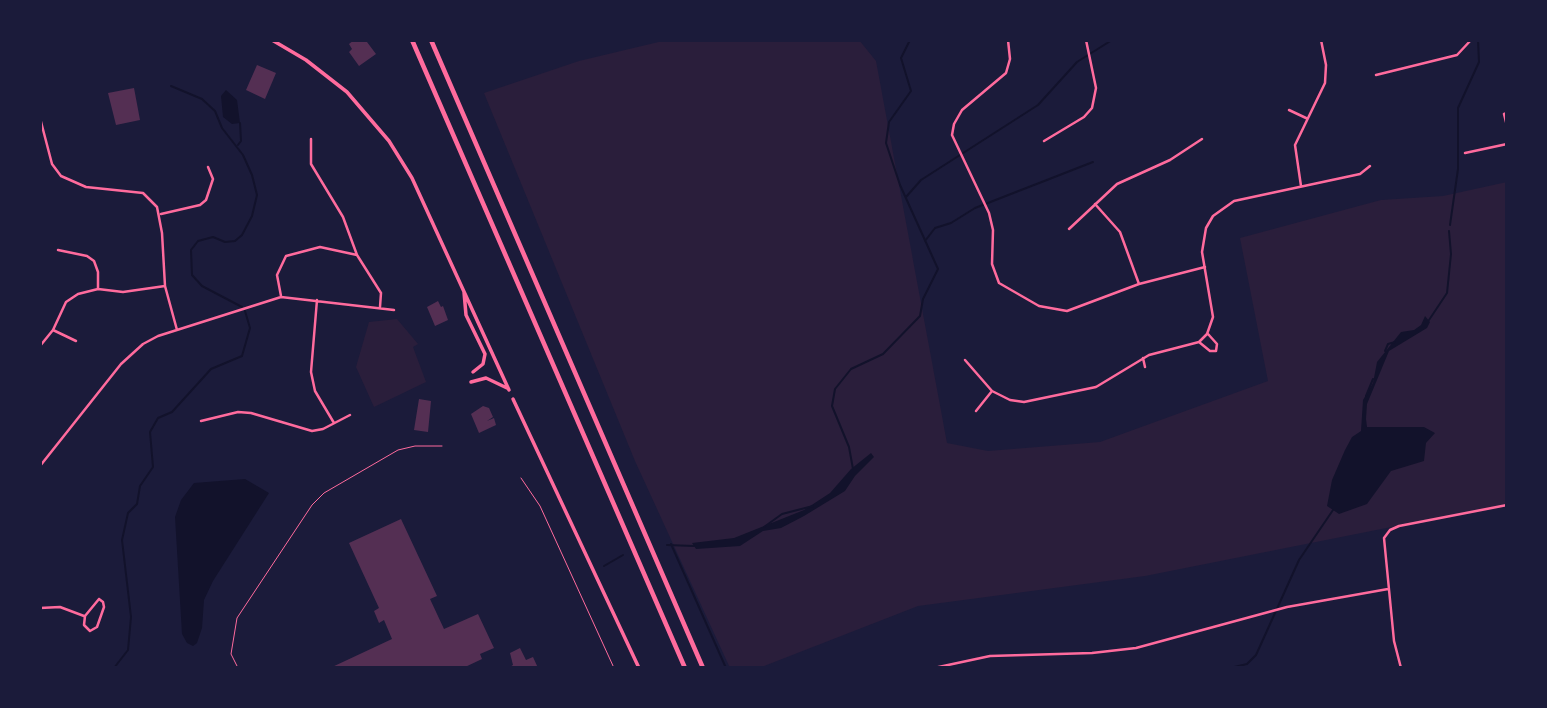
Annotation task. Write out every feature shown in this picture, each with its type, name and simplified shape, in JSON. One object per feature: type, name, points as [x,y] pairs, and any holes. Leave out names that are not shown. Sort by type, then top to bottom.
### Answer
[{"type":"highway","points":[[411,40],[685,668]]},
{"type":"highway","points":[[431,40],[705,668]]},
{"type":"main road","points":[[272,40],[327,75],[378,126],[412,178],[509,390],[486,378],[471,382]]},
{"type":"main road","points":[[464,290],[466,314],[485,354],[483,364],[473,372]]},
{"type":"main road","points":[[513,399],[639,668]]},
{"type":"street","points":[[1008,40],[1010,59],[1006,73],[959,114],[952,135],[989,214],[993,230],[992,264],[996,278],[1012,292],[1043,308],[1059,311],[1083,307],[1139,284],[1205,267]]},
{"type":"street","points":[[1044,141],[1084,117],[1092,108],[1096,88],[1086,40]]},
{"type":"street","points":[[1301,186],[1294,151],[1326,77],[1321,40]]},
{"type":"street","points":[[1376,75],[1457,55],[1471,40]]},
{"type":"street","points":[[1289,110],[1306,118]]},
{"type":"street","points":[[1507,113],[1504,114],[1507,126]]},
{"type":"street","points":[[40,118],[52,164],[61,176],[86,187],[143,193],[151,199],[159,215],[165,286],[177,330]]},
{"type":"street","points":[[311,139],[311,164],[343,217],[357,255],[381,293],[380,307]]},
{"type":"street","points":[[1069,229],[1116,184],[1170,160],[1202,139]]},
{"type":"street","points":[[1465,153],[1507,144]]},
{"type":"street","points":[[965,360],[992,391],[1010,400],[1024,401],[1074,393],[1110,382],[1143,358],[1199,342],[1207,334],[1214,313],[1205,267],[1203,236],[1219,211],[1234,201],[1360,174],[1370,166]]},
{"type":"street","points":[[159,215],[200,205],[206,200],[213,179],[208,167]]},
{"type":"street","points":[[1095,204],[1120,232],[1139,284]]},
{"type":"street","points":[[281,297],[276,275],[286,256],[320,247],[357,255]]},
{"type":"street","points":[[58,250],[87,256],[94,261],[98,272],[98,289]]},
{"type":"street","points":[[40,346],[53,330],[66,302],[78,294],[98,289],[123,292],[165,286]]},
{"type":"street","points":[[40,466],[130,355],[143,344],[177,330],[281,297],[394,310]]},
{"type":"street","points":[[317,300],[311,372],[315,391],[334,423]]},
{"type":"street","points":[[53,330],[76,341]]},
{"type":"street","points":[[1199,342],[1211,352],[1217,350],[1217,344],[1207,334]]},
{"type":"street","points":[[1143,358],[1146,367]]},
{"type":"street","points":[[976,411],[992,391]]},
{"type":"street","points":[[201,421],[238,412],[251,413],[312,431],[350,415]]},
{"type":"street","points":[[1401,668],[1394,641],[1384,538],[1390,530],[1507,505]]},
{"type":"street","points":[[933,668],[990,656],[1092,653],[1136,648],[1287,607],[1388,589]]},
{"type":"street","points":[[99,599],[103,602],[95,630],[86,629],[85,616],[94,602],[99,599]]},
{"type":"street","points":[[40,608],[60,607],[85,616]]},
{"type":"lane","points":[[238,668],[231,654],[237,618],[312,505],[324,493],[398,450],[415,446],[442,446]]},
{"type":"lane","points":[[521,478],[540,506],[614,668]]},
{"type":"shaded area","points":[[667,40],[859,40],[876,61],[947,443],[988,451],[1100,442],[1268,381],[1240,238],[1381,200],[1443,196],[1507,182],[1507,504],[1145,576],[918,606],[759,668],[730,668],[635,461],[484,93],[579,61]]},
{"type":"shaded area","points":[[226,90],[237,100],[240,123],[232,124],[223,117],[221,96]]},
{"type":"shaded area","points":[[1425,316],[1430,322],[1427,328],[1389,351],[1367,404],[1366,419],[1367,427],[1424,427],[1435,433],[1426,443],[1424,461],[1391,471],[1367,504],[1339,514],[1327,506],[1332,480],[1352,437],[1361,431],[1363,400],[1373,383],[1377,362],[1401,332],[1414,330],[1421,325]]},
{"type":"shaded area","points":[[397,319],[418,344],[413,347],[426,382],[374,407],[356,367],[369,322]]},
{"type":"shaded area","points":[[871,453],[874,457],[855,476],[845,491],[781,528],[763,531],[740,546],[696,549],[692,543],[734,538],[804,510],[830,493],[851,469]]},
{"type":"shaded area","points":[[245,479],[269,493],[213,581],[204,600],[202,628],[197,643],[193,646],[187,643],[182,634],[175,517],[181,500],[194,483]]},
{"type":"building","points":[[354,40],[369,40],[367,42],[376,54],[359,66],[349,52],[352,49],[349,44]]},
{"type":"building","points":[[257,65],[276,73],[265,99],[246,90]]},
{"type":"building","points":[[134,88],[140,120],[116,125],[108,93]]},
{"type":"building","points":[[438,301],[448,320],[435,326],[427,307]]},
{"type":"building","points":[[419,399],[431,401],[428,432],[414,430]]},
{"type":"building","points":[[483,406],[489,408],[493,417],[487,421],[494,418],[496,425],[479,433],[471,414]]},
{"type":"building","points":[[401,519],[437,596],[430,599],[444,629],[478,614],[494,648],[480,654],[482,659],[463,668],[330,668],[392,639],[384,620],[379,623],[374,611],[379,608],[349,543]]},
{"type":"building","points":[[520,648],[526,660],[533,657],[538,668],[508,668],[513,665],[510,653]]},
{"type":"waterway","points":[[853,469],[849,447],[832,406],[835,389],[851,369],[883,354],[920,316],[923,299],[938,269],[900,185],[886,143],[889,122],[911,91],[901,58],[910,40]]},
{"type":"waterway","points":[[906,197],[921,180],[1038,105],[1077,62],[1112,40]]},
{"type":"waterway","points":[[1450,225],[1458,169],[1458,108],[1479,62],[1478,40]]},
{"type":"waterway","points":[[171,86],[202,99],[215,111],[222,128],[243,155],[252,175],[257,195],[252,216],[242,235],[235,241],[225,242],[213,237],[198,241],[191,250],[192,275],[202,286],[242,307]]},
{"type":"waterway","points":[[238,145],[241,141],[240,123]]},
{"type":"waterway","points":[[925,241],[935,228],[951,223],[975,208],[1093,162]]},
{"type":"waterway","points":[[1429,320],[1447,293],[1451,254],[1449,231]]},
{"type":"waterway","points":[[114,668],[128,650],[131,617],[122,540],[128,513],[137,504],[140,486],[153,467],[150,432],[158,418],[172,412],[211,369],[242,356],[250,328],[245,311]]},
{"type":"waterway","points":[[1385,351],[1388,344],[1395,342]]},
{"type":"waterway","points":[[1366,396],[1373,379]]},
{"type":"waterway","points":[[764,527],[782,514],[813,506]]},
{"type":"waterway","points":[[1230,668],[1247,664],[1256,655],[1299,560],[1333,510]]},
{"type":"waterway","points":[[671,544],[726,668]]},
{"type":"waterway","points":[[667,545],[694,546]]},
{"type":"waterway","points":[[604,566],[623,555]]}]
